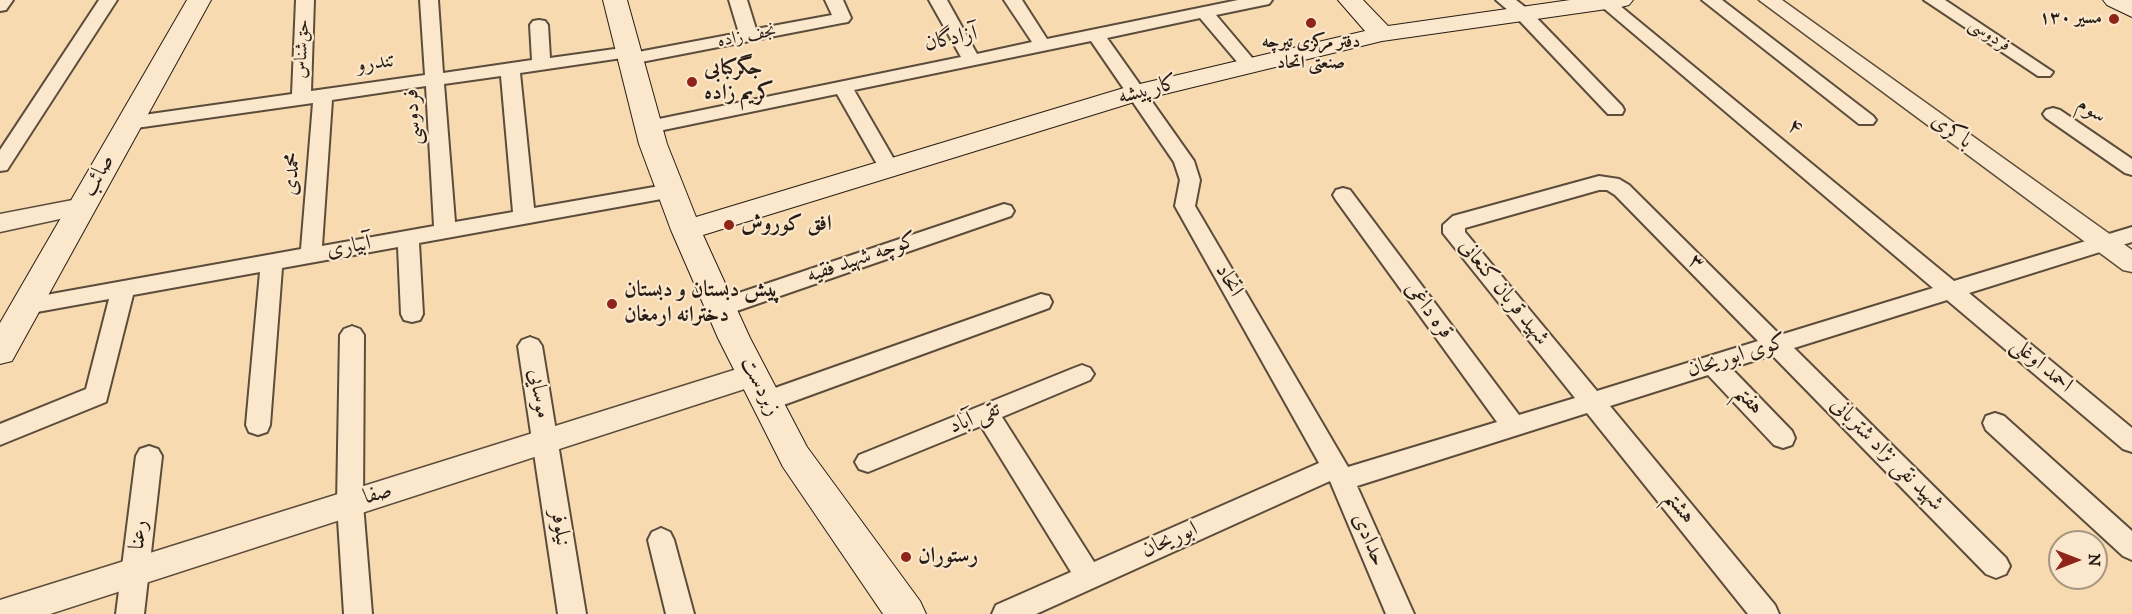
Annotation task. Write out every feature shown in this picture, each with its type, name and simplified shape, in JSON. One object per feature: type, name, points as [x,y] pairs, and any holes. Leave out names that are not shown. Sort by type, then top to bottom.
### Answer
[{"type":"main road","name":"صائب","points":[[0,352],[199,0]]},
{"type":"main road","name":"زبردست","points":[[617,0],[649,127],[686,230],[720,308],[795,457],[906,614]]},
{"type":"main road","points":[[1350,0],[1382,34]]},
{"type":"main road","points":[[2115,0],[2132,10]]},
{"type":"main road","name":"کارپیشه","points":[[686,230],[1136,93],[1382,34],[1514,7],[1610,1]]},
{"type":"street","points":[[0,6],[4,0]]},
{"type":"street","points":[[0,165],[108,0]]},
{"type":"street","name":"حق‌شناس","points":[[301,99],[305,0]]},
{"type":"street","name":"فردوسی","points":[[429,0],[445,231]]},
{"type":"street","points":[[738,0],[749,36]]},
{"type":"street","name":"نجف زاده","points":[[630,55],[843,18],[834,0]]},
{"type":"street","points":[[938,0],[972,60]]},
{"type":"street","points":[[1013,0],[1043,46]]},
{"type":"street","name":"آزادگان","points":[[649,127],[1263,0]]},
{"type":"street","points":[[1711,0],[1866,120]]},
{"type":"street","name":"باکری","points":[[1770,0],[2132,263]]},
{"type":"street","name":"فردوسی","points":[[1933,0],[2044,72]]},
{"type":"street","name":"۴","points":[[1610,1],[1951,291]]},
{"type":"street","points":[[1514,7],[1615,110]]},
{"type":"street","points":[[1204,12],[1250,66]]},
{"type":"street","points":[[539,25],[541,64]]},
{"type":"street","name":"اتحاد","points":[[1096,34],[1184,161],[1190,180],[1185,206],[1338,474]]},
{"type":"street","name":"تندرو","points":[[129,123],[541,64],[630,55]]},
{"type":"street","points":[[510,69],[524,217]]},
{"type":"street","points":[[843,87],[889,168]]},
{"type":"street","name":"محمدی","points":[[311,255],[323,96]]},
{"type":"street","name":"سوم","points":[[2053,114],[2132,168]]},
{"type":"street","name":"شهید قربان کنعانی","points":[[1593,402],[1454,233],[1454,225],[1460,221],[1599,183],[1612,184]]},
{"type":"street","name":"۳","points":[[1612,184],[1622,190],[1777,345]]},
{"type":"street","name":"آبیاری","points":[[26,306],[671,191]]},
{"type":"street","name":"قره داغی","points":[[1343,195],[1514,427]]},
{"type":"street","points":[[0,223],[82,206]]},
{"type":"street","name":"کوچه شهید فقیه","points":[[720,308],[1004,211]]},
{"type":"street","name":"کوی ابوریحان","points":[[1338,474],[1514,427],[2132,234]]},
{"type":"street","points":[[408,238],[412,314]]},
{"type":"street","points":[[258,425],[272,262]]},
{"type":"street","points":[[0,435],[97,395],[123,289]]},
{"type":"street","name":"احمد اوغلی","points":[[1951,291],[2132,442]]},
{"type":"street","points":[[760,388],[1041,302]]},
{"type":"street","points":[[352,335],[350,504],[358,614]]},
{"type":"street","name":"شهید نقی نژاد شتربانی","points":[[1777,345],[1996,566]]},
{"type":"street","name":"موسایی","points":[[530,346],[545,442]]},
{"type":"street","name":"هفتم","points":[[1713,365],[1783,438]]},
{"type":"street","name":"تقی آباد","points":[[868,462],[1082,374]]},
{"type":"street","name":"صفا","points":[[3,614],[545,442],[760,388]]},
{"type":"street","name":"هشتم","points":[[1593,402],[1765,614]]},
{"type":"street","points":[[987,414],[1089,577]]},
{"type":"street","points":[[1995,423],[2132,548]]},
{"type":"street","name":"نیلوفر","points":[[545,442],[572,614]]},
{"type":"street","name":"رعنا","points":[[130,614],[149,456]]},
{"type":"street","name":"ابوریحان","points":[[1006,614],[1089,577],[1338,474]]},
{"type":"street","name":"حدادی","points":[[1338,474],[1400,614]]},
{"type":"street","points":[[661,540],[680,614]]},
{"type":"place","name":"مسیر ۱۳۰","points":[[2114,19]]},
{"type":"place","name":"دفتر مرکزی تیرچه صنعتی اتحاد","points":[[1311,23]]},
{"type":"place","name":"جگرکبابی کریم زاده","points":[[692,82]]},
{"type":"place","name":"افق کوروش","points":[[729,225]]},
{"type":"place","name":"پیش دبستان و دبستان دخترانه ارمغان","points":[[612,304]]},
{"type":"place","name":"رستوران","points":[[906,557]]}]
